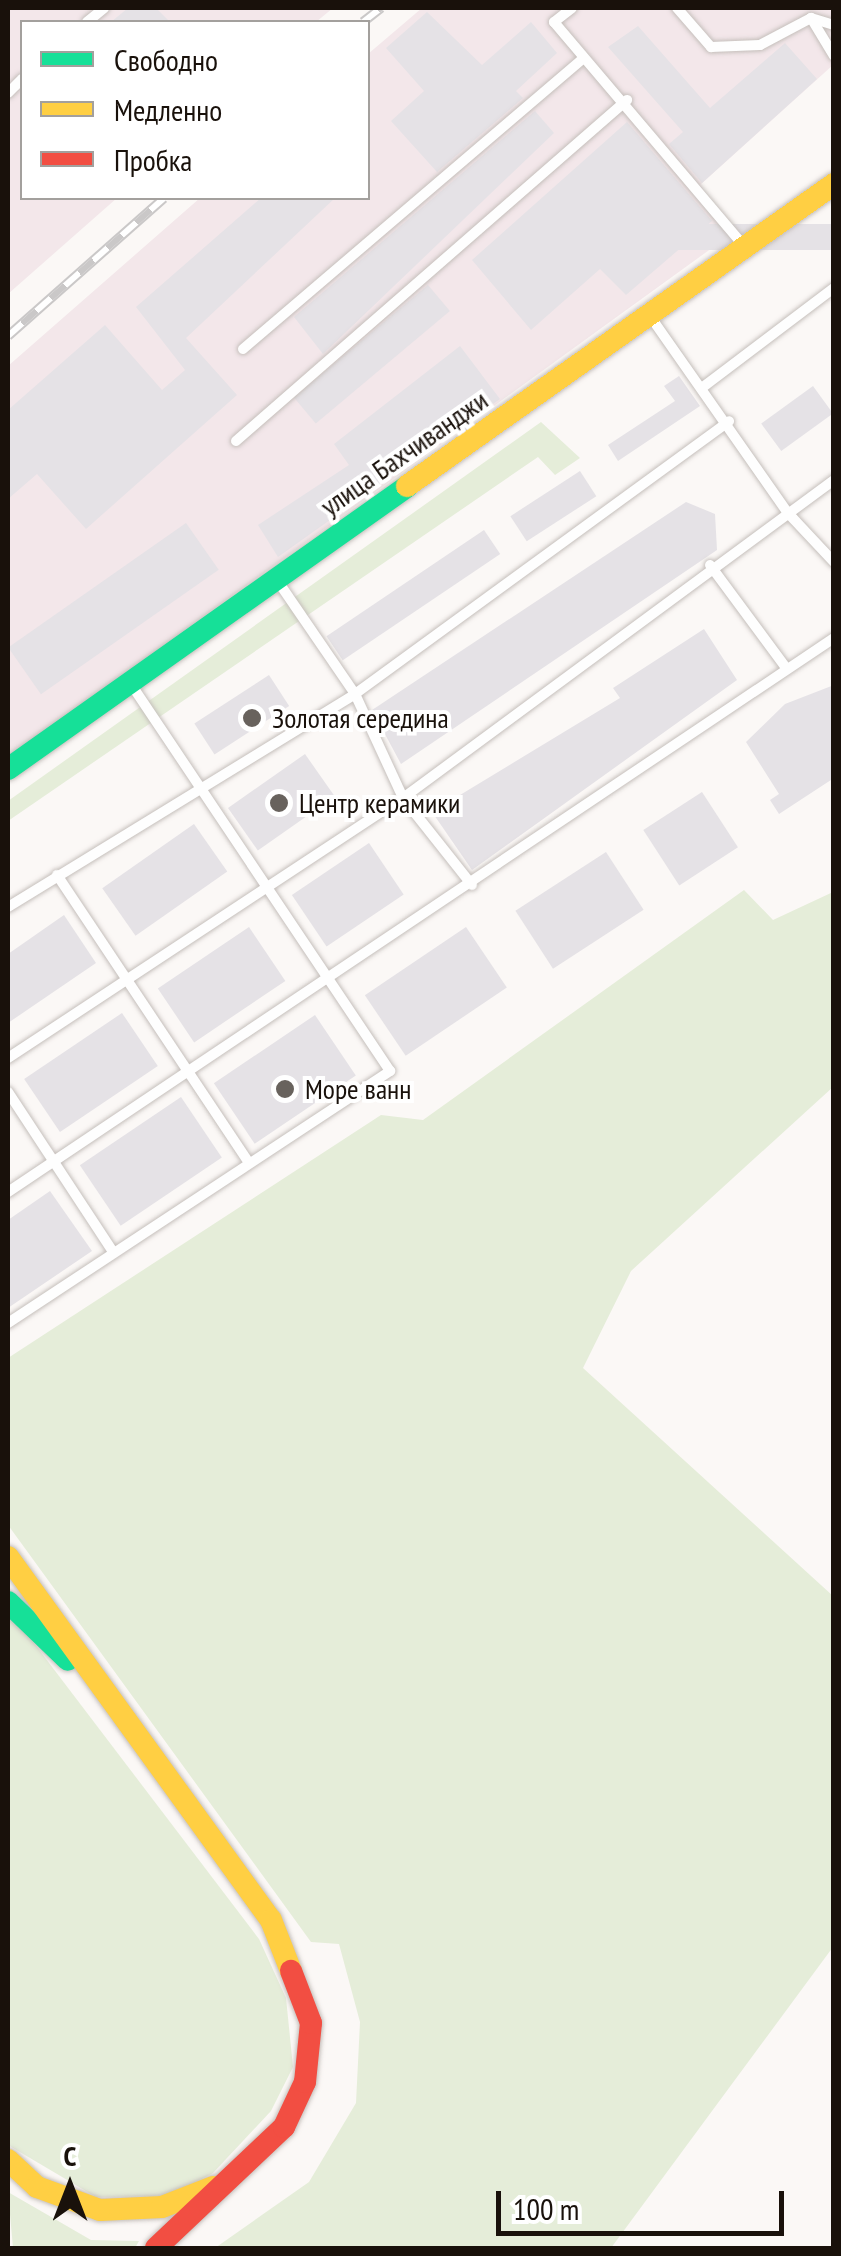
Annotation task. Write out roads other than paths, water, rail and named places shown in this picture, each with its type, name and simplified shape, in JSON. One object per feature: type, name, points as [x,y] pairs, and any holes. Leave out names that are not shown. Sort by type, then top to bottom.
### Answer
[{"type":"main road","name":"улица Бахчиванджи","points":[[8,769],[747,250],[834,184]]},
{"type":"main road","points":[[8,1558],[271,1920],[304,1992],[305,2082],[250,2168],[156,2248]]},
{"type":"main road","points":[[8,1602],[108,1695]]},
{"type":"main road","points":[[8,2160],[66,2201],[134,2212],[193,2197],[250,2168]]},
{"type":"lane","points":[[572,8],[554,22],[627,100],[747,250]]},
{"type":"lane","points":[[677,8],[711,46],[760,45],[811,18],[834,25]]},
{"type":"lane","points":[[811,18],[834,56]]},
{"type":"lane","points":[[244,349],[584,58]]},
{"type":"lane","points":[[236,441],[627,100]]},
{"type":"lane","points":[[703,387],[834,288]]},
{"type":"lane","points":[[650,316],[729,422],[788,512],[834,562]]},
{"type":"lane","points":[[8,907],[354,694],[729,422]]},
{"type":"lane","points":[[8,1058],[404,798],[710,565],[834,480]]},
{"type":"lane","points":[[710,565],[788,669]]},
{"type":"lane","points":[[277,580],[354,694],[404,798],[472,885]]},
{"type":"lane","points":[[8,1192],[472,885],[834,638]]},
{"type":"lane","points":[[8,1323],[390,1071],[131,684]]},
{"type":"lane","points":[[57,875],[249,1163]]},
{"type":"lane","points":[[8,1092],[113,1252]]},
{"type":"railway","points":[[366,20],[381,8]]},
{"type":"railway","points":[[8,336],[162,200]]},
{"type":"place","name":"Золотая середина","points":[[252,718]]},
{"type":"place","name":"Центр керамики","points":[[279,803]]},
{"type":"place","name":"Море ванн","points":[[285,1089]]}]
